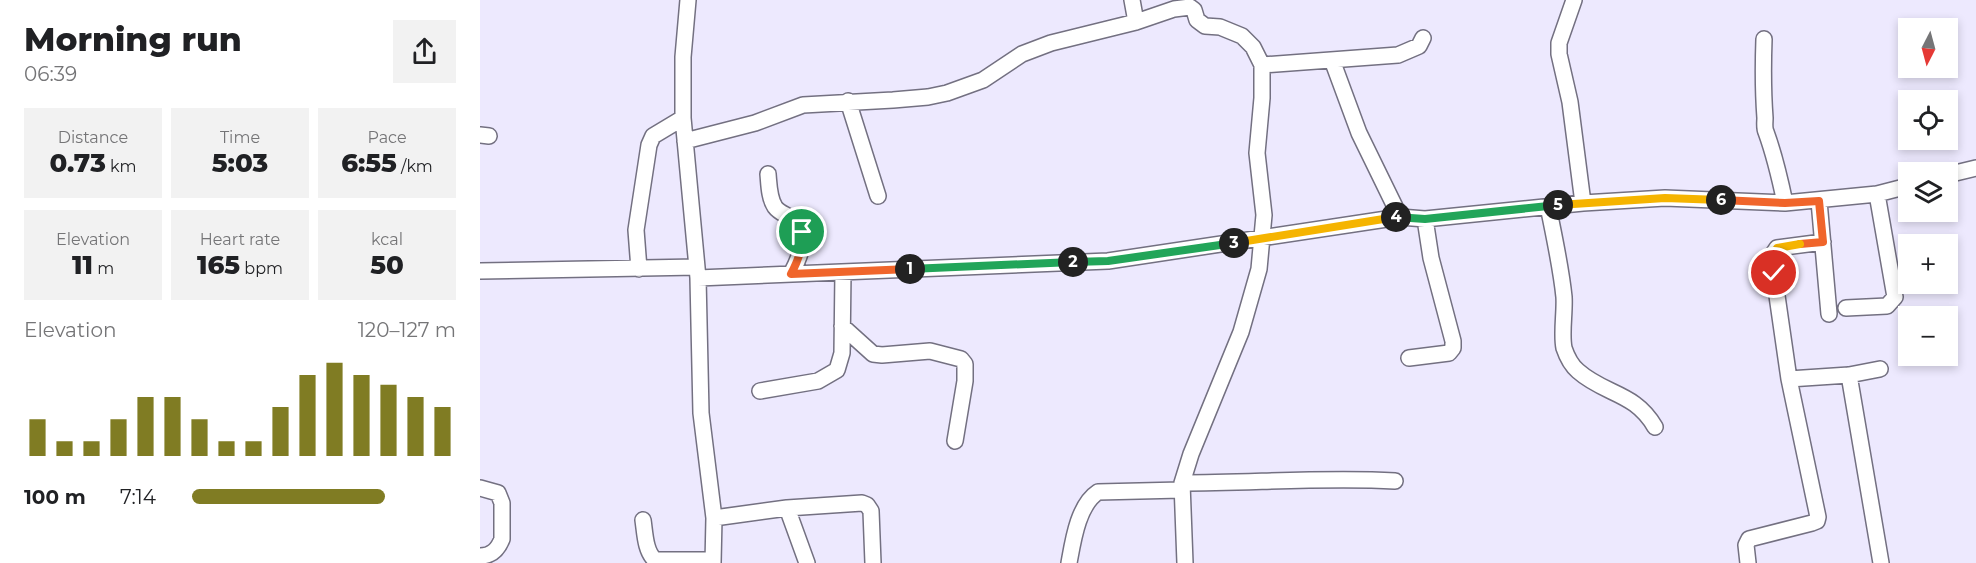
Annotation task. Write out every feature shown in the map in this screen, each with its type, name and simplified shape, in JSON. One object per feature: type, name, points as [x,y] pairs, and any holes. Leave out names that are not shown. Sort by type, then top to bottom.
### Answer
[{"type":"street","points":[[643,520],[648,550],[650,556],[655,560],[713,562],[714,518],[700,413],[698,272],[683,118],[683,57],[688,0]]},
{"type":"street","points":[[1132,0],[1136,22]]},
{"type":"street","points":[[1574,0],[1559,43],[1559,54],[1570,102],[1583,203]]},
{"type":"street","points":[[685,141],[755,123],[803,105],[893,100],[947,93],[983,80],[1022,54],[1051,43],[1136,22],[1174,9],[1190,7],[1194,10],[1197,20],[1205,26],[1220,27],[1242,36],[1253,47],[1262,65],[1262,98],[1257,153],[1264,215],[1263,238],[1259,269],[1241,332],[1191,454],[1182,487],[1185,563]]},
{"type":"street","points":[[1262,65],[1398,55],[1419,46],[1423,38]]},
{"type":"street","points":[[1764,39],[1762,92],[1765,132],[1770,138],[1785,203]]},
{"type":"street","points":[[1332,60],[1359,133],[1400,217]]},
{"type":"street","points":[[848,101],[878,196]]},
{"type":"street","points":[[639,269],[636,230],[649,145],[653,136],[683,118]]},
{"type":"street","points":[[1958,172],[1976,168]]},
{"type":"street","points":[[768,174],[771,200],[775,207],[793,219],[802,232],[801,253],[791,274]]},
{"type":"street","points":[[480,271],[639,269],[791,274],[1108,261],[1400,217],[1425,219],[1548,206],[1665,198],[1785,203],[1877,194],[1898,189]]},
{"type":"street","points":[[1846,308],[1887,306],[1895,297],[1877,194]]},
{"type":"street","points":[[1819,201],[1828,314]]},
{"type":"street","points":[[1548,206],[1563,295],[1563,345],[1569,362],[1579,372],[1599,385],[1635,403],[1648,415],[1655,427]]},
{"type":"street","points":[[1409,358],[1449,353],[1453,348],[1431,258],[1425,219]]},
{"type":"street","points":[[1748,563],[1746,545],[1749,539],[1812,523],[1818,517],[1781,336],[1773,254],[1777,248],[1823,242]]},
{"type":"street","points":[[760,391],[818,381],[837,370],[840,362],[843,272]]},
{"type":"street","points":[[842,326],[873,354],[930,351],[961,359],[965,364],[965,381],[955,441]]},
{"type":"street","points":[[1789,379],[1849,375],[1880,369]]},
{"type":"street","points":[[1849,375],[1881,563]]},
{"type":"street","points":[[1069,563],[1085,506],[1098,492],[1350,478],[1395,481]]},
{"type":"street","points":[[480,488],[498,493],[503,507],[500,544],[493,553],[480,556]]},
{"type":"street","points":[[714,518],[787,508],[862,503],[867,505],[871,511],[873,563]]},
{"type":"street","points":[[787,508],[807,563]]},
{"type":"route","points":[[802,232],[799,260],[791,274],[1108,261],[1400,217],[1425,219],[1583,203],[1665,198],[1785,203],[1819,201],[1823,242],[1777,248],[1772,261],[1774,273]]}]
